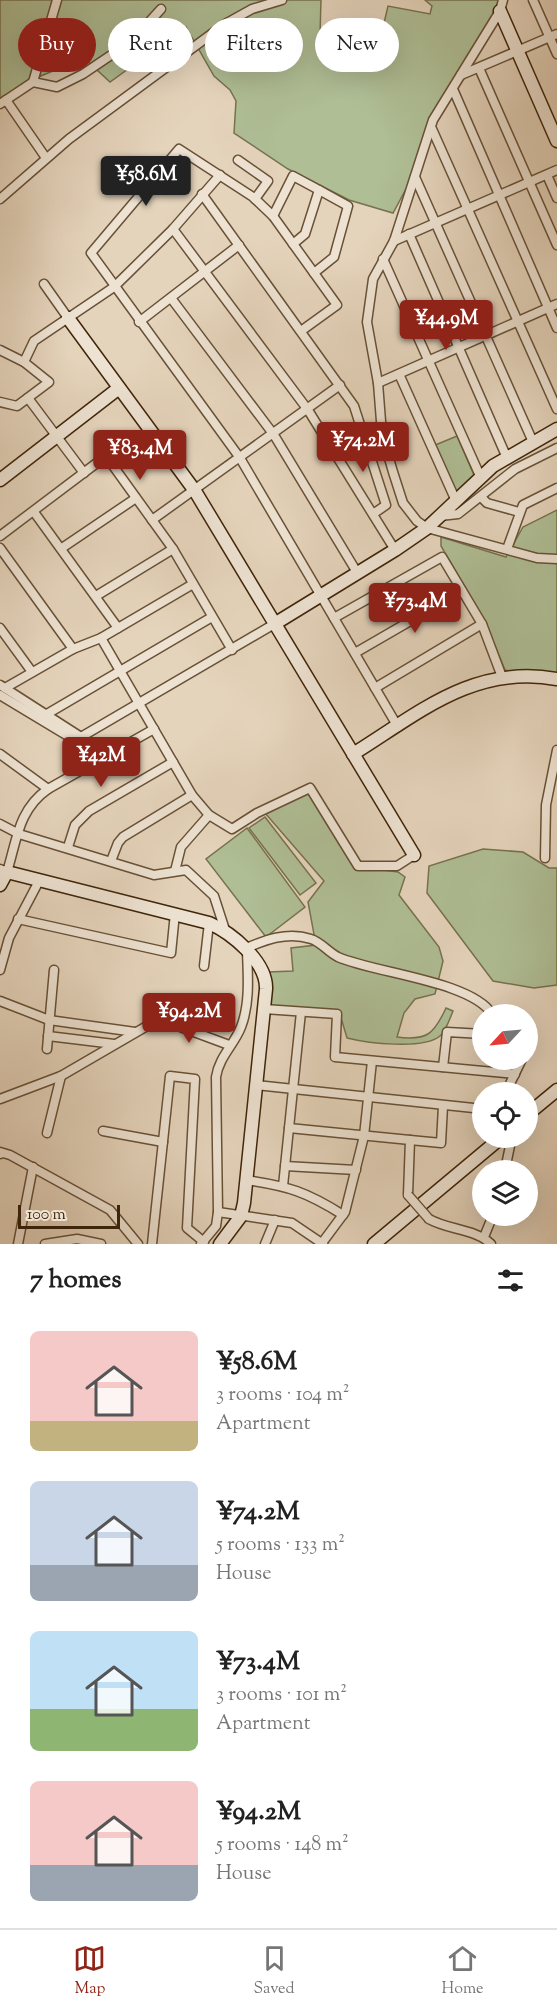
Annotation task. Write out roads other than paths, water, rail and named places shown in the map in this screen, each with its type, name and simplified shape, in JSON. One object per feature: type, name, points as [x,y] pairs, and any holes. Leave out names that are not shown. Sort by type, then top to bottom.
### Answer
[{"type":"street","points":[[46,158],[3,102],[33,82],[57,0]]},
{"type":"street","points":[[0,200],[46,158],[225,24],[252,9],[282,0]]},
{"type":"street","points":[[533,0],[553,36],[557,54]]},
{"type":"street","points":[[501,5],[517,51],[557,141]]},
{"type":"street","points":[[501,5],[436,114],[394,241],[373,279],[366,322],[378,382],[382,434],[403,503],[417,521],[427,528],[537,558],[557,559]]},
{"type":"street","points":[[33,82],[57,87],[83,74],[132,41],[161,9]]},
{"type":"street","points":[[460,75],[553,36]]},
{"type":"street","points":[[478,68],[557,245]]},
{"type":"street","points":[[453,88],[500,195],[553,306],[557,328]]},
{"type":"street","points":[[432,129],[557,409]]},
{"type":"street","points":[[301,331],[337,305],[273,216],[255,199],[179,149],[91,253],[240,458],[398,727]]},
{"type":"street","points":[[238,160],[268,181],[255,199]]},
{"type":"street","points":[[394,241],[557,170]]},
{"type":"street","points":[[24,362],[34,341],[114,287],[173,229],[220,175]]},
{"type":"street","points":[[547,175],[557,198]]},
{"type":"street","points":[[273,216],[293,176],[348,206],[334,257],[314,273]]},
{"type":"street","points":[[416,177],[533,442]]},
{"type":"street","points":[[293,244],[305,234],[318,190]]},
{"type":"street","points":[[202,194],[354,406],[386,505],[373,514]]},
{"type":"street","points":[[173,229],[308,410],[395,550]]},
{"type":"street","points":[[409,234],[507,458]]},
{"type":"street","points":[[140,322],[239,245]]},
{"type":"street","points":[[383,259],[481,478]]},
{"type":"street","points":[[44,284],[195,491],[414,855],[397,866],[357,866],[310,788],[257,813],[232,829],[209,815],[192,795],[101,638]]},
{"type":"street","points":[[171,298],[274,435],[358,574]]},
{"type":"street","points":[[378,382],[553,306]]},
{"type":"street","points":[[0,350],[24,362],[49,382],[17,406],[0,402]]},
{"type":"street","points":[[399,374],[456,501]]},
{"type":"street","points":[[152,520],[340,386]]},
{"type":"street","points":[[0,480],[119,388]]},
{"type":"street","points":[[28,398],[84,473]]},
{"type":"street","points":[[2,689],[73,739],[81,737],[358,574],[427,528],[481,478],[507,458],[557,429]]},
{"type":"street","points":[[440,516],[458,514],[515,470],[557,448]]},
{"type":"street","points":[[0,536],[106,456],[172,549],[232,650]]},
{"type":"street","points":[[507,549],[523,505],[557,488]]},
{"type":"street","points":[[481,497],[487,503],[519,512]]},
{"type":"street","points":[[62,548],[136,498]]},
{"type":"street","points":[[34,512],[118,628]]},
{"type":"street","points":[[0,548],[73,649]]},
{"type":"street","points":[[96,596],[172,549]]},
{"type":"street","points":[[334,618],[442,557],[482,624],[502,677]]},
{"type":"street","points":[[2,689],[73,649],[101,638],[193,584]]},
{"type":"street","points":[[355,653],[462,591]]},
{"type":"street","points":[[47,714],[212,617]]},
{"type":"street","points":[[375,688],[482,624]]},
{"type":"street","points":[[0,628],[32,672]]},
{"type":"street","points":[[353,754],[445,697],[469,685],[520,675],[557,679]]},
{"type":"street","points":[[2,689],[47,714],[81,737]]},
{"type":"street","points":[[0,885],[3,871],[27,808],[48,789],[154,729]]},
{"type":"street","points":[[545,858],[546,805],[557,750]]},
{"type":"street","points":[[0,754],[48,789]]},
{"type":"street","points":[[68,848],[75,825],[88,811],[173,762]]},
{"type":"street","points":[[111,861],[123,837],[192,795]]},
{"type":"street","points":[[175,871],[181,847],[209,815]]},
{"type":"street","points":[[0,824],[19,834],[154,875],[186,870],[210,890],[225,930]]},
{"type":"street","points":[[3,871],[209,923],[225,930],[245,951],[265,978],[264,1009],[241,1216],[220,1244]]},
{"type":"street","points":[[0,970],[18,919],[39,881]]},
{"type":"street","points":[[18,919],[171,953],[175,913]]},
{"type":"street","points":[[204,966],[209,923]]},
{"type":"street","points":[[245,951],[277,936],[311,939],[338,957],[417,977],[482,1004]]},
{"type":"street","points":[[152,1244],[170,1077],[195,1079],[187,1228],[202,1243],[216,1226],[218,1212],[216,1077],[230,1045],[240,1030],[247,1004],[245,951]]},
{"type":"street","points":[[47,1049],[54,970]]},
{"type":"street","points":[[0,1001],[49,1020],[136,1032]]},
{"type":"street","points":[[264,1009],[337,1014],[334,1057],[515,1074]]},
{"type":"street","points":[[283,1186],[301,1012]]},
{"type":"street","points":[[0,1100],[62,1076],[159,1019],[230,1045]]},
{"type":"street","points":[[443,1067],[447,1032],[472,1033]]},
{"type":"street","points":[[48,1036],[114,1044]]},
{"type":"street","points":[[218,1212],[292,1223],[323,1244],[343,1215],[356,1170],[364,1136],[372,1061]]},
{"type":"street","points":[[511,1082],[517,1070]]},
{"type":"street","points":[[47,1133],[62,1076]]},
{"type":"street","points":[[256,1085],[369,1099],[472,1108]]},
{"type":"street","points":[[538,1106],[557,1090]]},
{"type":"street","points":[[289,1128],[441,1143],[443,1106]]},
{"type":"street","points":[[103,1131],[163,1142]]},
{"type":"street","points":[[410,1140],[408,1195],[429,1219],[443,1227],[488,1240]]},
{"type":"street","points":[[374,1244],[489,1148]]},
{"type":"street","points":[[0,1154],[0,1152],[10,1155],[110,1210],[138,1244]]},
{"type":"street","points":[[285,1166],[356,1170]]},
{"type":"street","points":[[18,1244],[33,1167]]},
{"type":"street","points":[[246,1180],[283,1186],[312,1195],[343,1215]]},
{"type":"street","points":[[265,1244],[275,1220]]},
{"type":"street","points":[[45,1244],[76,1242],[101,1244]]}]
